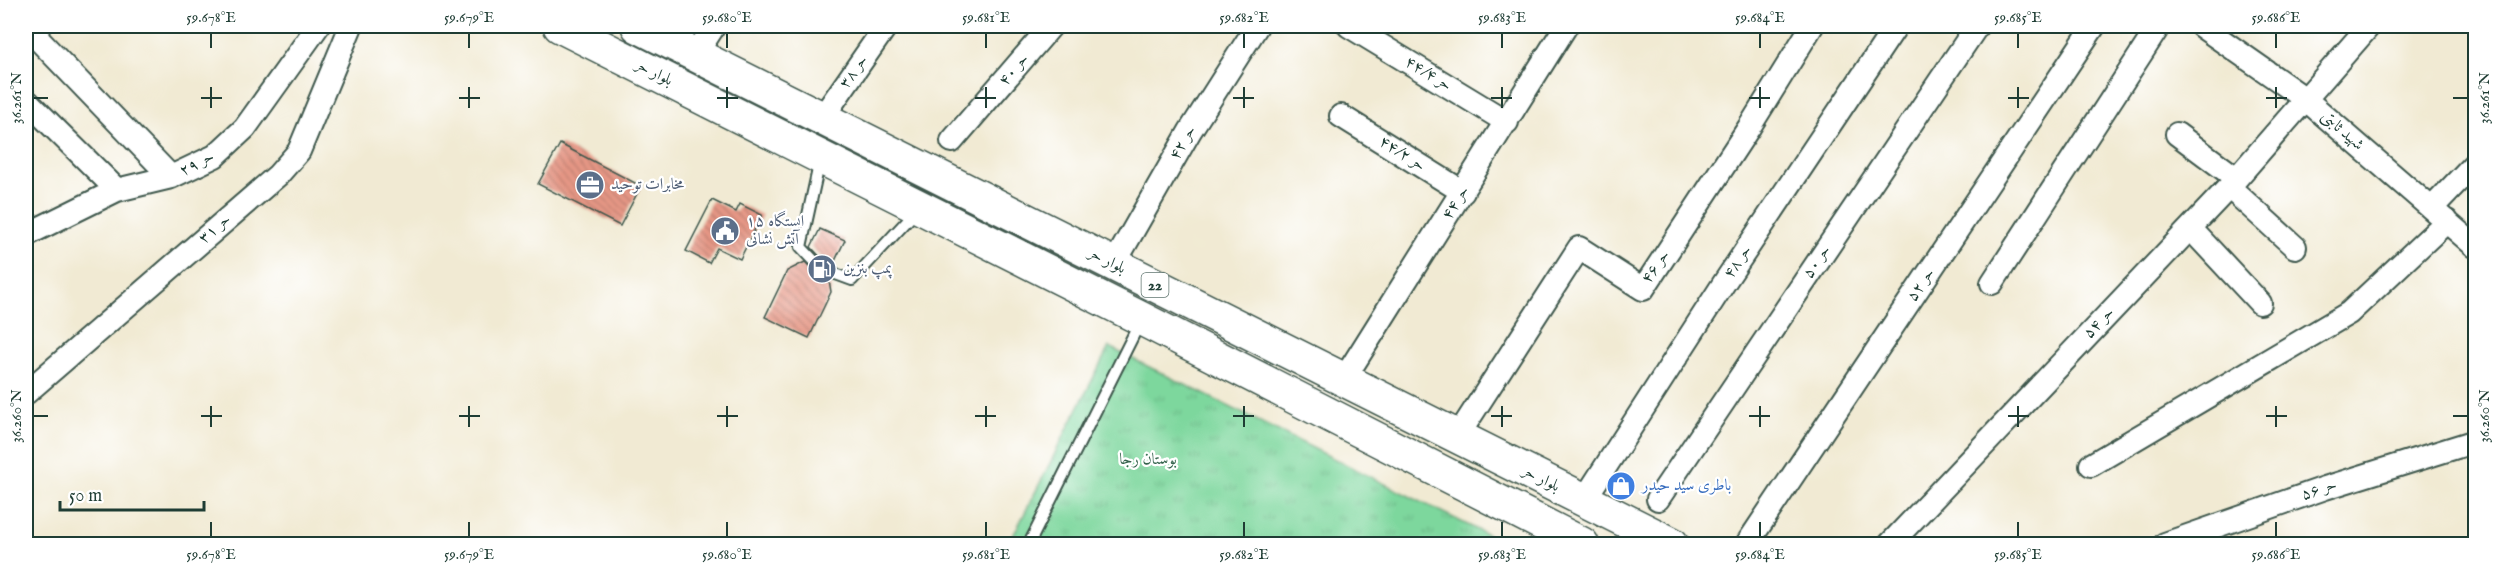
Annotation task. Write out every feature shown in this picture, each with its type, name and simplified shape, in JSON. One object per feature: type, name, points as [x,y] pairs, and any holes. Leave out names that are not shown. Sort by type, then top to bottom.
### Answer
[{"type":"main road","name":"بلوار حر","points":[[560,26],[1582,544]]},
{"type":"main road","name":"بلوار حر","points":[[638,26],[1672,544]]},
{"type":"street","points":[[38,26],[37,38],[171,177]]},
{"type":"street","name":"حر ۲۹","points":[[26,235],[117,190],[171,177],[215,156],[245,128],[318,26]]},
{"type":"street","name":"حر ۳۱","points":[[26,393],[278,176],[299,151],[351,26]]},
{"type":"street","points":[[696,54],[714,26]]},
{"type":"street","name":"حر ۳۸","points":[[822,118],[886,26]]},
{"type":"street","name":"حر ۴۰","points":[[952,141],[1051,26]]},
{"type":"street","name":"حر ۴۲","points":[[1114,264],[1190,131],[1257,26]]},
{"type":"street","name":"حر ۴۴/۴","points":[[1349,26],[1507,122]]},
{"type":"street","name":"حر ۴۶","points":[[1457,436],[1579,248],[1643,289],[1750,126],[1812,26]]},
{"type":"street","name":"حر ۴۸","points":[[1584,500],[1726,280],[1896,26]]},
{"type":"street","name":"حر ۵۰","points":[[1658,499],[1977,26]]},
{"type":"street","name":"حر ۵۲","points":[[1747,544],[2094,26]]},
{"type":"street","points":[[1992,283],[2159,26]]},
{"type":"street","name":"شهید ثابتی","points":[[2201,26],[2304,98],[2475,247]]},
{"type":"street","name":"حر ۵۴","points":[[1890,544],[2190,228],[2369,26]]},
{"type":"street","name":"حر ۴۴","points":[[1344,380],[1507,122],[1561,27]]},
{"type":"street","points":[[26,100],[117,190]]},
{"type":"street","name":"حر ۴۴/۲","points":[[1341,116],[1463,192]]},
{"type":"street","points":[[2177,134],[2232,182],[2295,248]]},
{"type":"street","points":[[2091,465],[2349,313],[2439,215],[2475,162]]},
{"type":"street","points":[[2190,228],[2260,303]]},
{"type":"street","name":"حر ۵۶","points":[[2165,544],[2325,488],[2475,441]]},
{"type":"lane","points":[[820,157],[801,247],[822,269],[852,280],[920,207]]},
{"type":"lane","points":[[1029,544],[1142,319]]},
{"type":"green space","name":"بوستان رجا","points":[[1109,347],[1506,544],[1009,544]]},
{"type":"building","name":"مخابرات توحید","points":[[560,144],[641,186],[620,226],[538,184]]},
{"type":"building","name":"ایستگاه ۱۵ آتش نشانی","points":[[712,200],[736,212],[740,204],[762,215],[740,259],[717,248],[709,263],[686,251]]},
{"type":"building","points":[[820,229],[845,240],[833,265],[826,263],[811,247]]},
{"type":"building","points":[[805,262],[817,274],[829,280],[831,292],[809,338],[765,317],[787,271]]},
{"type":"place","name":"مخابرات توحید","points":[[590,185]]},
{"type":"place","name":"ایستگاه ۱۵ آتش نشانی","points":[[725,231]]},
{"type":"place","name":"پمپ بنزین","points":[[822,269]]},
{"type":"place","name":"باطری سید حیدر","points":[[1621,486]]}]
